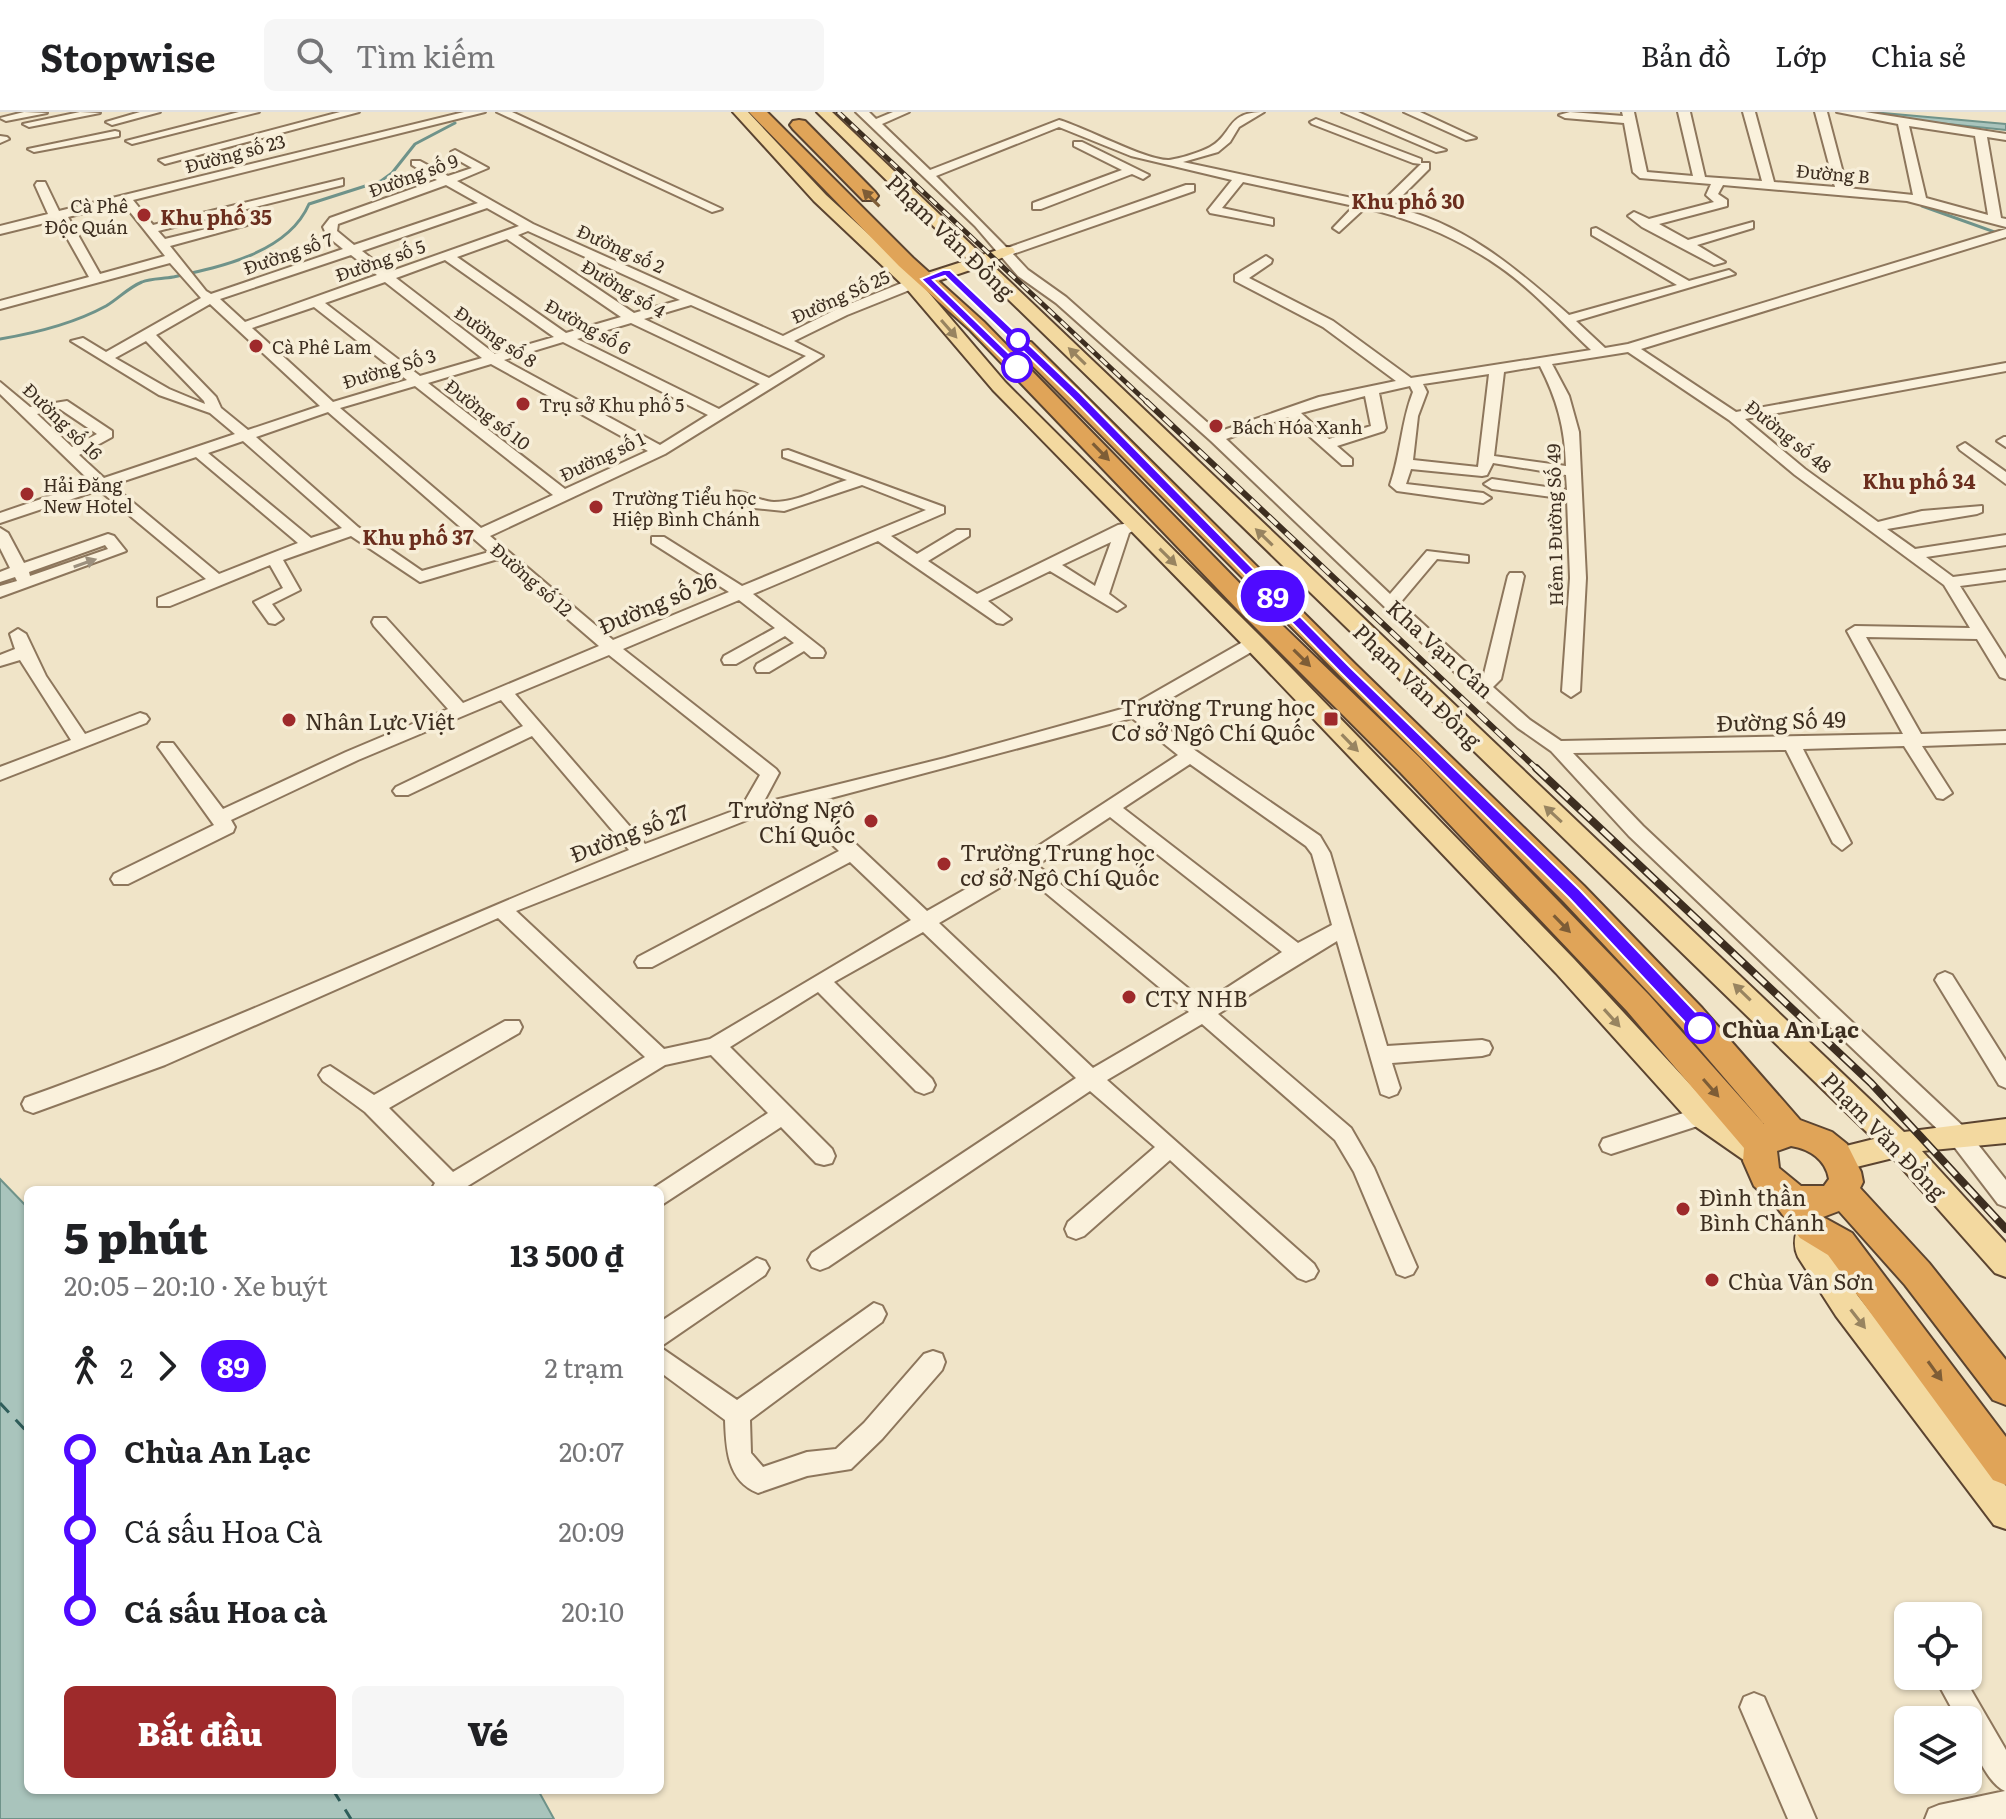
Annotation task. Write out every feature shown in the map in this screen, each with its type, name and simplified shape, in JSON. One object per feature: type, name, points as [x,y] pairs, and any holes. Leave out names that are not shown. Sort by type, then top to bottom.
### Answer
[{"type":"highway","points":[[757,112],[928,272],[1247,605],[1410,765],[1770,1144],[1766,1178],[1788,1196],[1812,1228],[1840,1244],[2006,1467]]},
{"type":"highway","name":"Phạm Văn Đồng","points":[[786,112],[880,207]]},
{"type":"highway","points":[[1770,1144],[1819,1140],[1841,1175],[2006,1388]]},
{"type":"highway","points":[[1788,1196],[1822,1203],[1841,1175]]},
{"type":"main road","points":[[740,112],[820,198],[928,272],[999,386],[1129,526],[1254,643],[1565,966],[1702,1116],[1770,1144]]},
{"type":"main road","name":"Phạm Văn Đồng","points":[[824,112],[1524,787],[1743,992],[1898,1144],[2006,1264]]},
{"type":"main road","points":[[928,272],[1007,252]]},
{"type":"main road","points":[[1841,1175],[1898,1144],[1957,1134],[2006,1131]]},
{"type":"main road","points":[[1812,1228],[1809,1248],[1847,1306],[2006,1513]]},
{"type":"street","points":[[6,118],[45,112]]},
{"type":"street","points":[[34,149],[113,128],[154,112]]},
{"type":"street","points":[[132,141],[233,114],[253,112]]},
{"type":"street","points":[[165,160],[355,112],[379,134]]},
{"type":"street","name":"Đường số 23","points":[[0,230],[127,200],[274,176],[379,134],[479,112]]},
{"type":"street","points":[[503,112],[716,209]]},
{"type":"street","name":"Kha Vạn Cân","points":[[862,112],[1007,252],[1023,273],[1061,300],[1216,438],[1483,687],[1557,747],[1636,831],[1957,1134],[2006,1197]]},
{"type":"street","points":[[875,123],[903,112]]},
{"type":"street","points":[[1175,163],[1214,150],[1226,140],[1234,125],[1258,112]]},
{"type":"street","points":[[1348,112],[1440,150]]},
{"type":"street","points":[[1410,112],[1470,138]]},
{"type":"street","points":[[1684,112],[1700,180]]},
{"type":"street","points":[[1749,112],[1769,186]]},
{"type":"street","points":[[1821,112],[1842,192]]},
{"type":"street","points":[[1843,112],[2006,137]]},
{"type":"street","points":[[29,124],[94,113]]},
{"type":"street","points":[[233,114],[253,137],[274,176],[300,194],[339,182]]},
{"type":"street","points":[[1565,115],[1629,116]]},
{"type":"street","name":"Đường B","points":[[1629,116],[1639,172],[1653,178],[1920,200],[2002,228]]},
{"type":"street","points":[[1316,122],[1421,163],[1383,208]]},
{"type":"street","points":[[1903,122],[1920,200]]},
{"type":"street","points":[[928,175],[1059,123],[1135,154],[1404,213],[1505,265],[1603,353]]},
{"type":"street","points":[[1037,206],[1137,172],[1045,129]]},
{"type":"street","points":[[1216,438],[1324,400],[1412,381],[1630,348],[2002,228],[1980,133]]},
{"type":"street","name":"Đường số 9","points":[[329,227],[334,221],[482,168],[455,154]]},
{"type":"street","name":"Đường số 2","points":[[416,163],[529,227],[816,356]]},
{"type":"street","points":[[150,229],[223,210],[274,176]]},
{"type":"street","points":[[1204,223],[1240,178]]},
{"type":"street","points":[[1646,224],[1723,203],[1712,195],[1718,182]]},
{"type":"street","points":[[41,185],[97,279]]},
{"type":"street","points":[[1007,252],[1190,188]]},
{"type":"street","points":[[0,305],[174,260],[127,200]]},
{"type":"street","name":"Đường số 7","points":[[106,358],[211,298],[490,203]]},
{"type":"street","points":[[1339,228],[1363,204]]},
{"type":"street","points":[[162,244],[237,224],[223,210]]},
{"type":"street","points":[[1214,210],[1269,222]]},
{"type":"street","points":[[1634,216],[1719,262]]},
{"type":"street","points":[[1688,244],[1749,225]]},
{"type":"street","name":"Đường số 8","points":[[329,227],[331,233],[384,277],[491,358],[660,451]]},
{"type":"street","name":"Đường số 5","points":[[242,327],[529,227]]},
{"type":"street","points":[[1596,232],[1688,286]]},
{"type":"street","name":"Đường số 4","points":[[508,234],[632,318],[770,384]]},
{"type":"street","name":"Đường số 6","points":[[446,255],[563,337],[719,415]]},
{"type":"street","name":"Đường số 12","points":[[174,260],[192,285],[211,298],[330,407],[611,648],[770,773],[748,813]]},
{"type":"street","points":[[1266,260],[1240,278],[1303,308],[1367,351],[1397,377],[1412,381],[1420,392],[1411,416],[1405,464],[1398,485],[1402,488],[1488,477],[1573,471]]},
{"type":"street","name":"Đường Số 25","points":[[784,341],[928,272]]},
{"type":"street","points":[[1566,320],[1729,274]]},
{"type":"street","name":"Đường Số 3","points":[[0,518],[330,407],[693,300]]},
{"type":"street","name":"Đường số 10","points":[[316,302],[563,495]]},
{"type":"street","points":[[148,335],[211,400],[215,410],[353,530],[420,577],[502,553]]},
{"type":"street","points":[[78,341],[176,397],[199,408],[215,410]]},
{"type":"street","name":"Đường số 48","points":[[1630,348],[1734,417],[1800,472],[1950,582],[2006,673]]},
{"type":"street","name":"Đường số 1","points":[[481,534],[660,451],[816,356]]},
{"type":"street","name":"Hẻm 1 Đường Số 49","points":[[1545,363],[1562,396],[1572,432],[1578,578],[1571,691]]},
{"type":"street","points":[[1734,417],[2006,367]]},
{"type":"street","points":[[1488,477],[1497,369]]},
{"type":"street","name":"Đường số 16","points":[[0,386],[100,483],[218,581]]},
{"type":"street","points":[[1327,444],[1379,428],[1371,390]]},
{"type":"street","points":[[29,412],[62,404],[107,434],[70,454]]},
{"type":"street","points":[[1291,412],[1347,462]]},
{"type":"street","points":[[1965,447],[2006,479]]},
{"type":"street","points":[[196,450],[309,544]]},
{"type":"street","points":[[788,454],[859,481]]},
{"type":"street","points":[[1405,464],[1573,495]]},
{"type":"street","points":[[736,495],[757,507],[785,507],[859,481]]},
{"type":"street","name":"Đường số 26","points":[[121,879],[226,827],[220,818],[352,756],[939,510],[905,494],[859,481]]},
{"type":"street","points":[[1874,527],[1922,516],[1977,509]]},
{"type":"street","points":[[977,600],[1129,526]]},
{"type":"street","points":[[1100,596],[1129,526]]},
{"type":"street","points":[[164,602],[309,544],[353,530]]},
{"type":"street","points":[[0,533],[22,577]]},
{"type":"street","points":[[916,561],[963,533]]},
{"type":"street","points":[[878,534],[1003,619]]},
{"type":"street","points":[[658,540],[740,592],[810,648],[763,668]]},
{"type":"street","points":[[1914,554],[2006,540]]},
{"type":"street","points":[[0,592],[22,577],[113,545]]},
{"type":"street","points":[[1391,603],[1433,554],[1462,559]]},
{"type":"street","points":[[274,558],[292,590],[262,602],[275,619]]},
{"type":"street","points":[[1049,564],[1117,606]]},
{"type":"street","points":[[1950,582],[2006,575]]},
{"type":"street","points":[[1483,687],[1492,679],[1516,576]]},
{"type":"street","points":[[0,577],[22,577]]},
{"type":"street","points":[[380,622],[460,711]]},
{"type":"street","points":[[730,660],[785,629]]},
{"type":"street","points":[[1943,793],[1855,631],[1982,634]]},
{"type":"street","points":[[0,661],[21,643],[56,707],[81,741]]},
{"type":"street","name":"Đường số 27","points":[[33,1104],[158,1059],[501,909],[748,813],[945,764],[1135,711],[1254,643]]},
{"type":"street","points":[[503,692],[642,852]]},
{"type":"street","points":[[1135,711],[1190,755],[1313,841],[1321,853],[1389,1088]]},
{"type":"street","points":[[0,774],[140,719]]},
{"type":"street","points":[[402,791],[534,728]]},
{"type":"street","name":"Đường Số 49","points":[[1557,747],[2006,737]]},
{"type":"street","points":[[1792,744],[1842,843]]},
{"type":"street","points":[[167,747],[220,818]]},
{"type":"street","points":[[453,1186],[660,1058],[715,1046],[820,981],[1024,865],[1190,755]]},
{"type":"street","points":[[797,800],[1091,1079],[1306,1271]]},
{"type":"street","points":[[1112,809],[1297,953]]},
{"type":"street","points":[[645,962],[851,853]]},
{"type":"street","points":[[1024,865],[1204,1013],[1343,1134],[1363,1168],[1405,1267]]},
{"type":"street","points":[[501,909],[660,1058]]},
{"type":"street","points":[[820,1260],[1091,1079],[1204,1013],[1297,953],[1342,929]]},
{"type":"street","points":[[1945,980],[2006,1079]]},
{"type":"street","points":[[820,981],[924,1085]]},
{"type":"street","points":[[373,1106],[512,1027]]},
{"type":"street","points":[[715,1046],[824,1156]]},
{"type":"street","points":[[1380,1055],[1482,1048]]},
{"type":"street","points":[[330,1075],[373,1106],[448,1186]]},
{"type":"street","points":[[664,1193],[783,1114]]},
{"type":"street","points":[[1611,1145],[1702,1116]]},
{"type":"street","points":[[1076,1229],[1170,1147]]},
{"type":"street","points":[[664,1333],[757,1268]]},
{"type":"street","points":[[737,1414],[874,1314]]},
{"type":"street","points":[[664,1361],[737,1414]]},
{"type":"street","points":[[737,1414],[739,1457],[758,1481],[807,1464],[842,1460],[873,1431],[933,1362]]},
{"type":"street","points":[[1956,1690],[2006,1777]]},
{"type":"street","points":[[1754,1707],[1802,1819]]},
{"type":"street","points":[[1939,1819],[2006,1805]]},
{"type":"water","points":[[1872,112],[2006,124],[2006,130],[1919,121]]},
{"type":"water","points":[[0,1179],[24,1204],[24,1794],[540,1794],[554,1819],[0,1819]]},
{"type":"waterway","points":[[0,339],[41,331],[81,318],[146,281],[211,268],[251,255],[286,235],[309,204],[381,181],[392,173],[415,144],[455,123]]},
{"type":"waterway","points":[[1922,206],[2006,236]]},
{"type":"ferry route","points":[[0,1403],[24,1429]]},
{"type":"ferry route","points":[[335,1794],[351,1819]]},
{"type":"railway","points":[[838,112],[1148,403]]},
{"type":"railway","points":[[1146,401],[1538,770]]},
{"type":"railway","points":[[1536,768],[1871,1083],[2006,1229]]},
{"type":"bus line","name":"89","points":[[1017,367],[926,279],[947,272],[1076,395],[1347,671],[1574,894],[1700,1028]]},
{"type":"place","name":"Cà Phê Độc Quán","points":[[144,215]]},
{"type":"place","name":"Cà Phê Lam","points":[[256,346]]},
{"type":"place","name":"Trụ sở Khu phố 5","points":[[523,404]]},
{"type":"place","name":"Bách Hóa Xanh","points":[[1216,426]]},
{"type":"place","name":"Hải Đăng New Hotel","points":[[27,494]]},
{"type":"place","name":"Trường Tiểu học Hiệp Bình Chánh","points":[[596,507]]},
{"type":"place","name":"Trường Trung học Cơ sở Ngô Chí Quốc","points":[[1331,719]]},
{"type":"place","name":"Nhân Lực Việt","points":[[289,720]]},
{"type":"place","name":"Trường Ngô Chí Quốc","points":[[871,821]]},
{"type":"place","name":"Trường Trung học cơ sở Ngô Chí Quốc","points":[[944,864]]},
{"type":"place","name":"CTY NHB","points":[[1129,997]]},
{"type":"place","name":"Chùa An Lạc","points":[[1700,1028]]},
{"type":"place","name":"Đình thần Bình Chánh","points":[[1683,1209]]},
{"type":"place","name":"Chùa Vân Sơn","points":[[1712,1280]]},
{"type":"district","name":"Khu phố 30","points":[[1408,200]]},
{"type":"district","name":"Khu phố 35","points":[[216,216]]},
{"type":"district","name":"Khu phố 34","points":[[1919,480]]},
{"type":"district","name":"Khu phố 37","points":[[418,536]]}]
